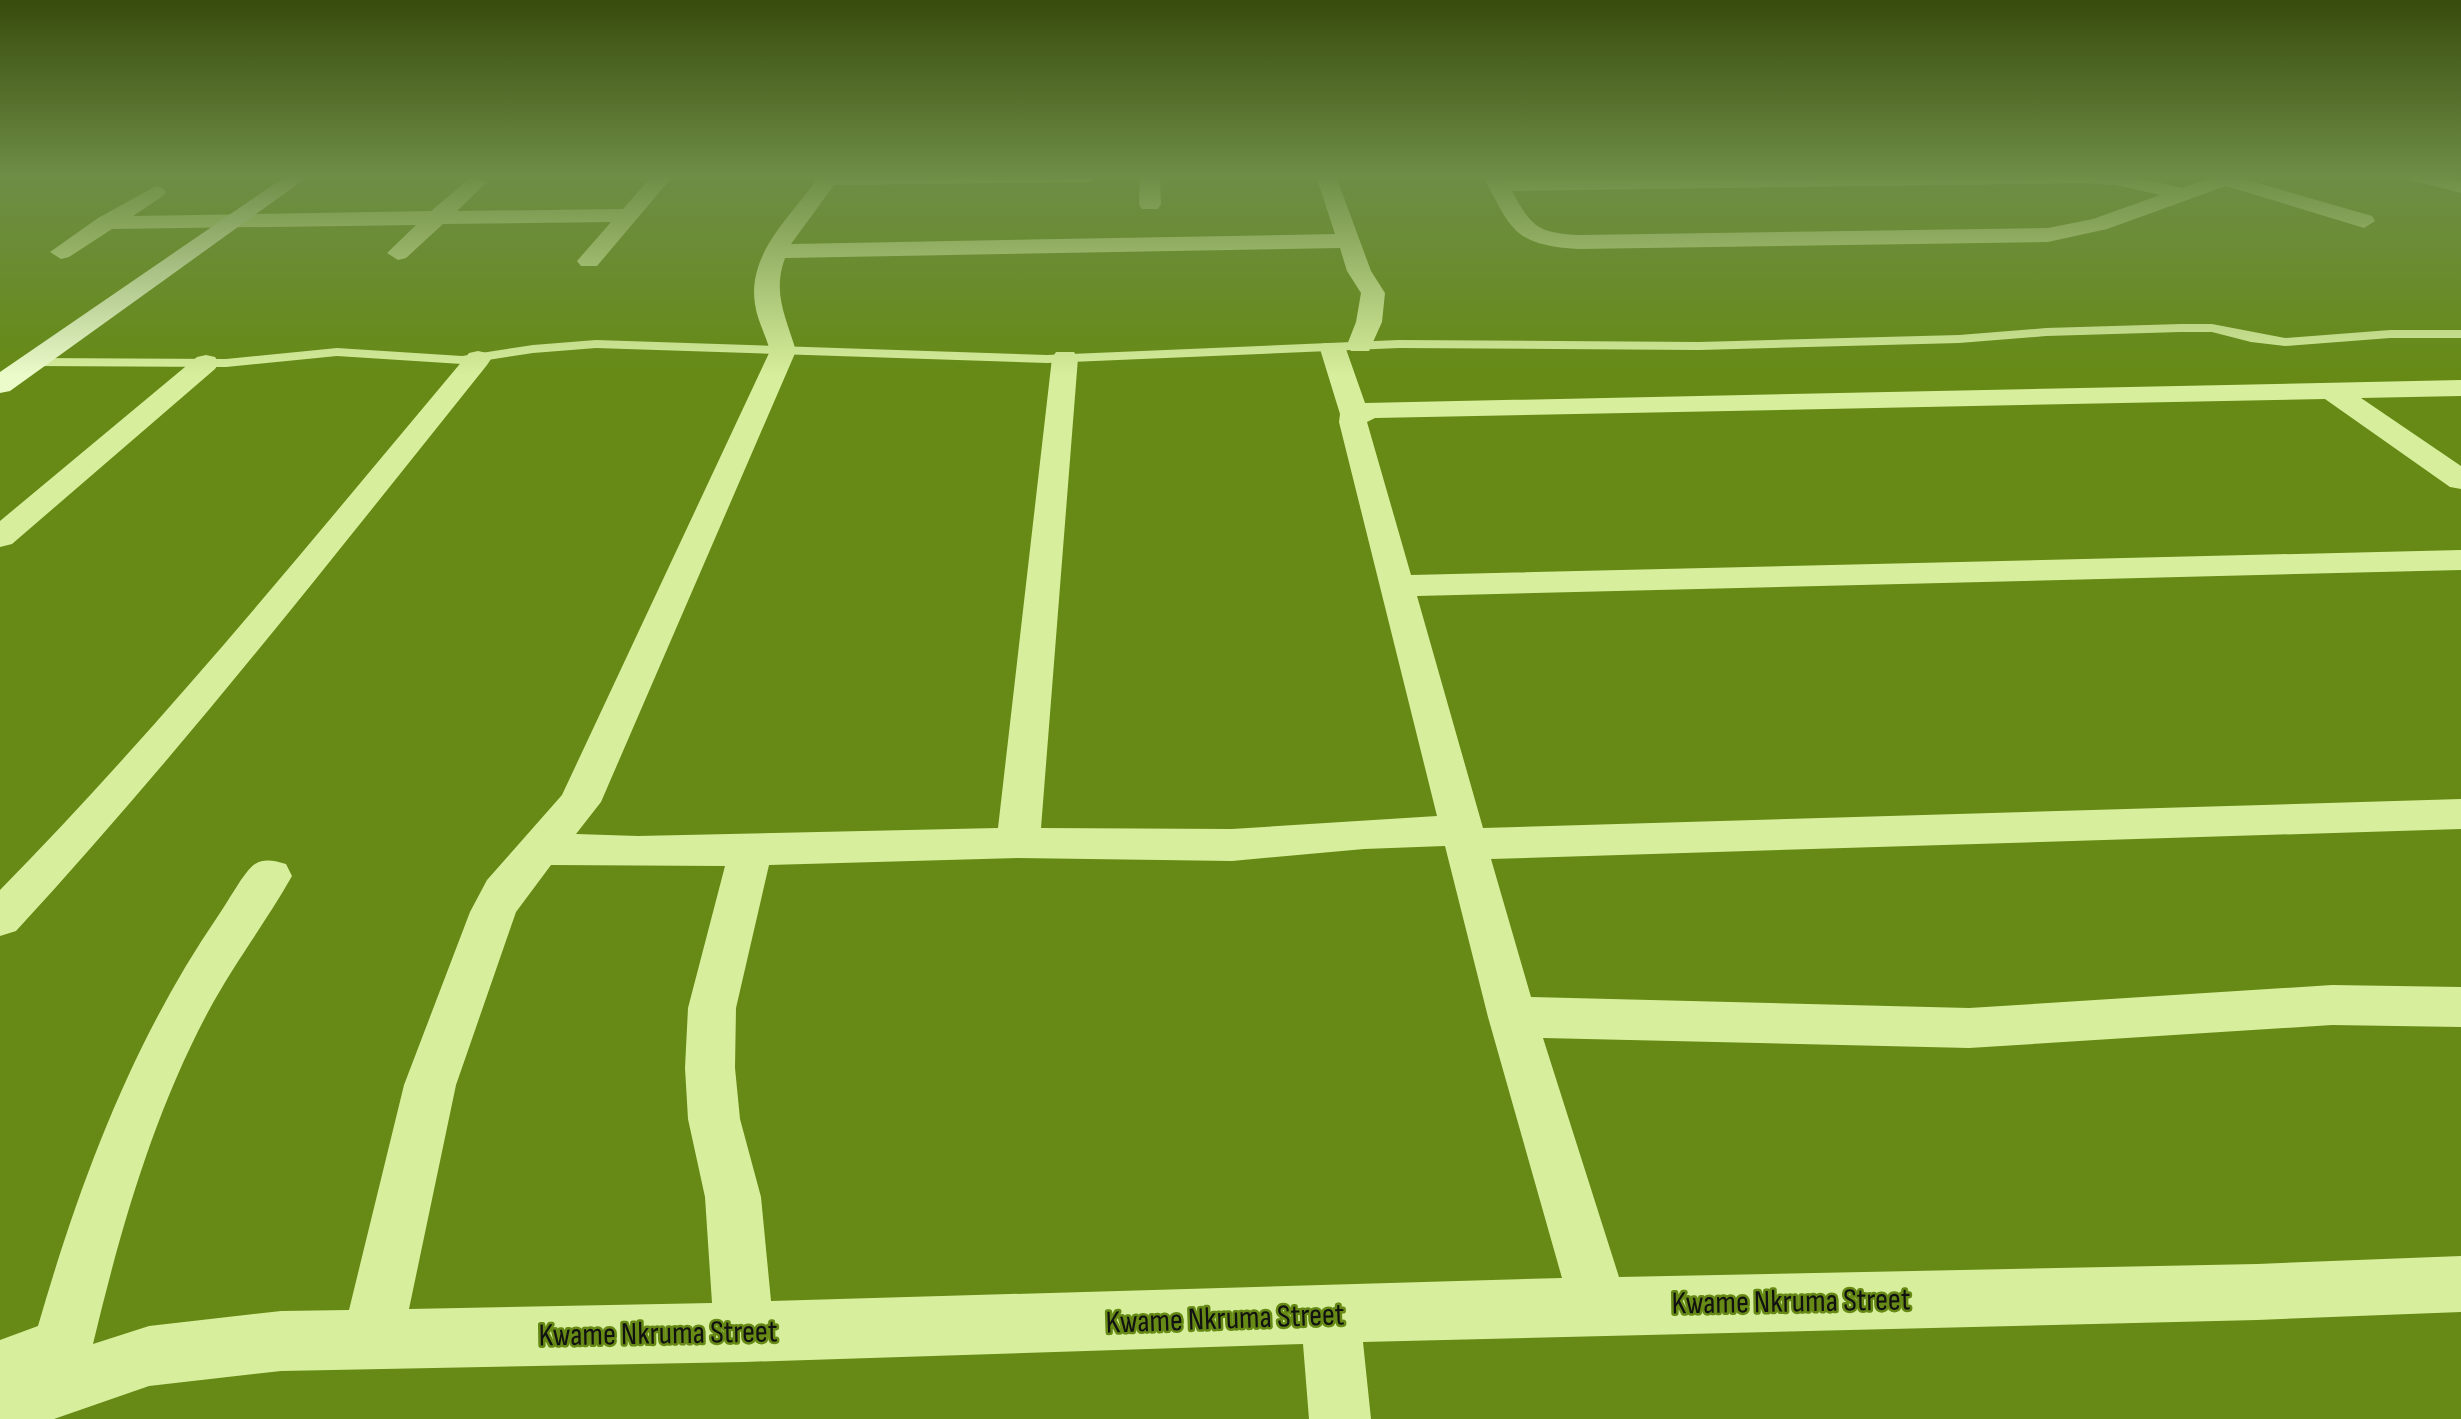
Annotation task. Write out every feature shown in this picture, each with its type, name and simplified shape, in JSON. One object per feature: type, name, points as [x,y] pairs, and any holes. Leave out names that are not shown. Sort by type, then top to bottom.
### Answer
[{"type":"street","points":[[61,252],[76,242]]},
{"type":"street","points":[[0,385],[204,242]]},
{"type":"street","points":[[398,253],[410,242]]},
{"type":"street","points":[[589,261],[605,242]]},
{"type":"street","points":[[372,1340],[430,1085],[493,912],[503,891],[569,817],[592,779],[783,351],[767,306],[766,289],[776,251],[782,242]]},
{"type":"street","points":[[776,251],[1280,242]]},
{"type":"street","points":[[1350,242],[1359,271],[1373,293],[1369,323],[1347,347],[1353,422],[1512,1017],[1599,1306]]},
{"type":"street","points":[[1018,843],[1065,358]]},
{"type":"street","points":[[0,919],[20,879],[292,586],[478,359]]},
{"type":"street","points":[[0,537],[206,363]]},
{"type":"street","points":[[1354,414],[1375,410],[2461,388]]},
{"type":"street","points":[[2333,391],[2461,480]]},
{"type":"street","points":[[1397,586],[2461,560]]},
{"type":"street","points":[[539,849],[750,852],[1018,843],[1241,845],[1364,834],[1463,837],[2461,814]]},
{"type":"street","points":[[744,1332],[733,1197],[713,1119],[710,1068],[712,1008],[750,852]]},
{"type":"street","points":[[37,1369],[153,1074],[189,1003],[270,876]]},
{"type":"street","points":[[1512,1017],[1969,1028],[2332,1005],[2461,1007]]},
{"type":"street","name":"Kwame Nkruma Street","points":[[0,1413],[37,1369],[268,1342],[1331,1317],[1599,1306],[2257,1292],[2461,1284]]},
{"type":"street","points":[[1331,1317],[1340,1419]]},
{"type":"lane","points":[[33,362],[206,363],[337,352],[436,360],[478,359],[573,344],[1065,358],[1347,347],[1699,346],[1959,339],[2046,332],[2191,328],[2224,330],[2250,338],[2285,342],[2390,334],[2461,334]]}]
